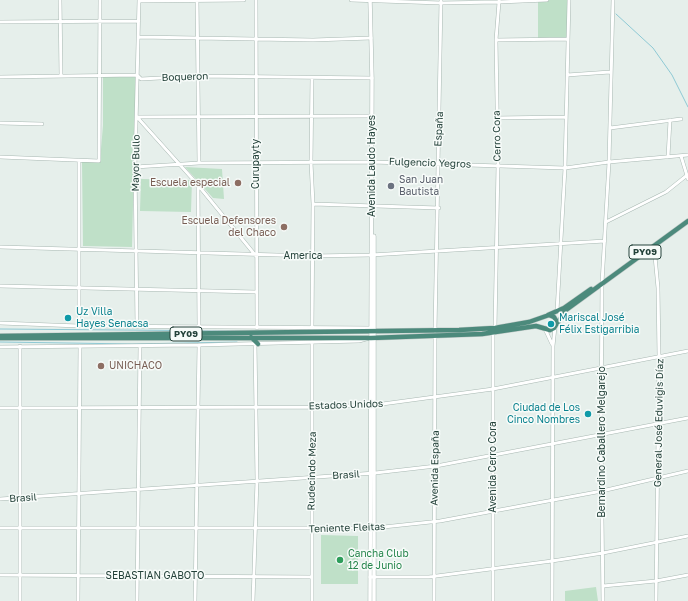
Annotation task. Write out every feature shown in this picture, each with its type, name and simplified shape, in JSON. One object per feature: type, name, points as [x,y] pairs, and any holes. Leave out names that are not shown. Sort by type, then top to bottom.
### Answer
[{"type":"highway","name":"PY09","points":[[0,337],[435,333],[536,326],[550,330],[556,326],[566,310],[688,221]]},
{"type":"highway","name":"PY09","points":[[494,330],[529,322],[558,311],[602,283]]},
{"type":"highway","points":[[545,328],[542,321],[546,316],[554,317],[556,326]]},
{"type":"highway","name":"PY09","points":[[0,337],[251,337],[372,333]]},
{"type":"highway","points":[[251,337],[256,344]]},
{"type":"street","points":[[60,0],[61,76]]},
{"type":"street","points":[[0,157],[99,160],[101,75],[100,0]]},
{"type":"street","points":[[198,0],[199,163]]},
{"type":"street","points":[[139,1],[244,0]]},
{"type":"street","name":"Curupayty","points":[[256,0],[256,328]]},
{"type":"street","points":[[351,0],[547,0]]},
{"type":"street","name":"Avenida Laudo Hayes","points":[[370,0],[373,207],[372,333]]},
{"type":"street","points":[[558,311],[565,168],[569,0]]},
{"type":"street","name":"Bernardino Caballero Melgarejo","points":[[603,601],[601,434],[602,283],[609,162],[610,72],[613,0]]},
{"type":"street","name":"Mayor Bullo","points":[[137,326],[138,290],[135,167],[139,1]]},
{"type":"street","name":"España","points":[[435,333],[436,251],[439,208],[437,164],[440,117],[441,1]]},
{"type":"street","name":"Cerro Cora","points":[[494,330],[498,166],[496,118],[496,40],[499,1]]},
{"type":"street","points":[[0,22],[61,20],[139,21]]},
{"type":"street","points":[[139,37],[313,40],[371,38]]},
{"type":"street","points":[[496,40],[568,39]]},
{"type":"street","points":[[567,75],[610,72]]},
{"type":"street","name":"Boqueron","points":[[0,77],[138,75],[140,79],[198,76],[372,78]]},
{"type":"street","points":[[312,78],[312,328]]},
{"type":"street","points":[[137,117],[372,116]]},
{"type":"street","points":[[137,117],[198,185],[256,256]]},
{"type":"street","points":[[496,118],[566,117]]},
{"type":"street","points":[[610,128],[681,119]]},
{"type":"street","points":[[668,157],[670,120]]},
{"type":"street","points":[[0,123],[42,124]]},
{"type":"street","name":"Fulgencio Yegros","points":[[135,167],[199,163],[372,162],[565,168],[609,162],[688,155]]},
{"type":"street","points":[[606,222],[666,192],[687,178],[680,156]]},
{"type":"street","points":[[79,160],[79,326]]},
{"type":"street","points":[[198,185],[198,327]]},
{"type":"street","points":[[313,204],[439,208]]},
{"type":"street","name":"America","points":[[0,248],[256,256],[312,256],[373,255],[495,248],[561,242],[605,241]]},
{"type":"street","name":"General José Eduvigis Díaz","points":[[654,246],[658,288],[659,356],[656,601]]},
{"type":"street","points":[[0,286],[198,292],[256,292]]},
{"type":"street","points":[[0,323],[79,326],[312,328],[372,333]]},
{"type":"street","points":[[552,601],[553,346],[556,326]]},
{"type":"street","points":[[545,328],[553,346]]},
{"type":"street","name":"Avenida Cerro Cora","points":[[493,601],[494,330]]},
{"type":"street","points":[[0,347],[199,346],[359,341],[372,333]]},
{"type":"street","points":[[372,333],[375,473],[372,528]]},
{"type":"street","name":"Avenida España","points":[[434,601],[436,466],[435,333]]},
{"type":"street","name":"Rudecindo Meza","points":[[312,342],[312,601]]},
{"type":"street","points":[[254,601],[257,480],[256,344]]},
{"type":"street","points":[[20,346],[20,601]]},
{"type":"street","points":[[78,601],[80,346]]},
{"type":"street","points":[[137,601],[140,346]]},
{"type":"street","points":[[194,601],[199,346]]},
{"type":"street","name":"Estados Unidos","points":[[0,408],[313,407],[373,405],[435,398],[493,389],[602,366],[688,351]]},
{"type":"street","points":[[370,601],[372,577],[372,528],[370,473],[373,405]]},
{"type":"street","name":"Brasil","points":[[0,499],[80,493],[138,491],[257,480],[375,473],[436,466],[688,418]]},
{"type":"street","name":"Teniente Fleitas","points":[[0,528],[372,528],[434,521],[602,491],[688,472]]},
{"type":"street","points":[[372,577],[435,575],[552,561],[603,553],[688,536]]},
{"type":"street","name":"SEBASTIAN GABOTO","points":[[0,575],[311,577]]},
{"type":"street","points":[[603,586],[656,581],[688,575]]},
{"type":"street","points":[[372,577],[374,601]]},
{"type":"green space","points":[[538,0],[569,0],[568,39],[538,39]]},
{"type":"green space","points":[[103,77],[136,77],[132,247],[83,246],[82,161],[100,161],[103,125]]},
{"type":"green space","points":[[185,167],[222,169],[224,199],[213,198]]},
{"type":"green space","points":[[141,179],[192,180],[191,212],[140,211]]},
{"type":"green space","name":"Cancha Club 12 de Junio","points":[[321,535],[358,536],[358,584],[321,584]]},
{"type":"green space","points":[[596,587],[598,601],[565,601],[565,591]]},
{"type":"waterway","points":[[616,14],[653,48],[672,75],[688,107]]},
{"type":"waterway","points":[[0,329],[243,331]]},
{"type":"waterway","points":[[0,342],[133,344],[237,342]]},
{"type":"place","name":"Escuela especial","points":[[238,183]]},
{"type":"place","name":"San Juan Bautista","points":[[391,186]]},
{"type":"place","name":"Escuela Defensores del Chaco","points":[[284,227]]},
{"type":"place","name":"Uz Villa Hayes Senacsa","points":[[68,318]]},
{"type":"place","name":"Mariscal José Félix Estigarribia","points":[[551,324]]},
{"type":"place","name":"UNICHACO","points":[[101,366]]},
{"type":"place","name":"Ciudad de Los Cinco Nombres","points":[[588,414]]},
{"type":"place","name":"Cancha Club 12 de Junio","points":[[340,560]]}]
